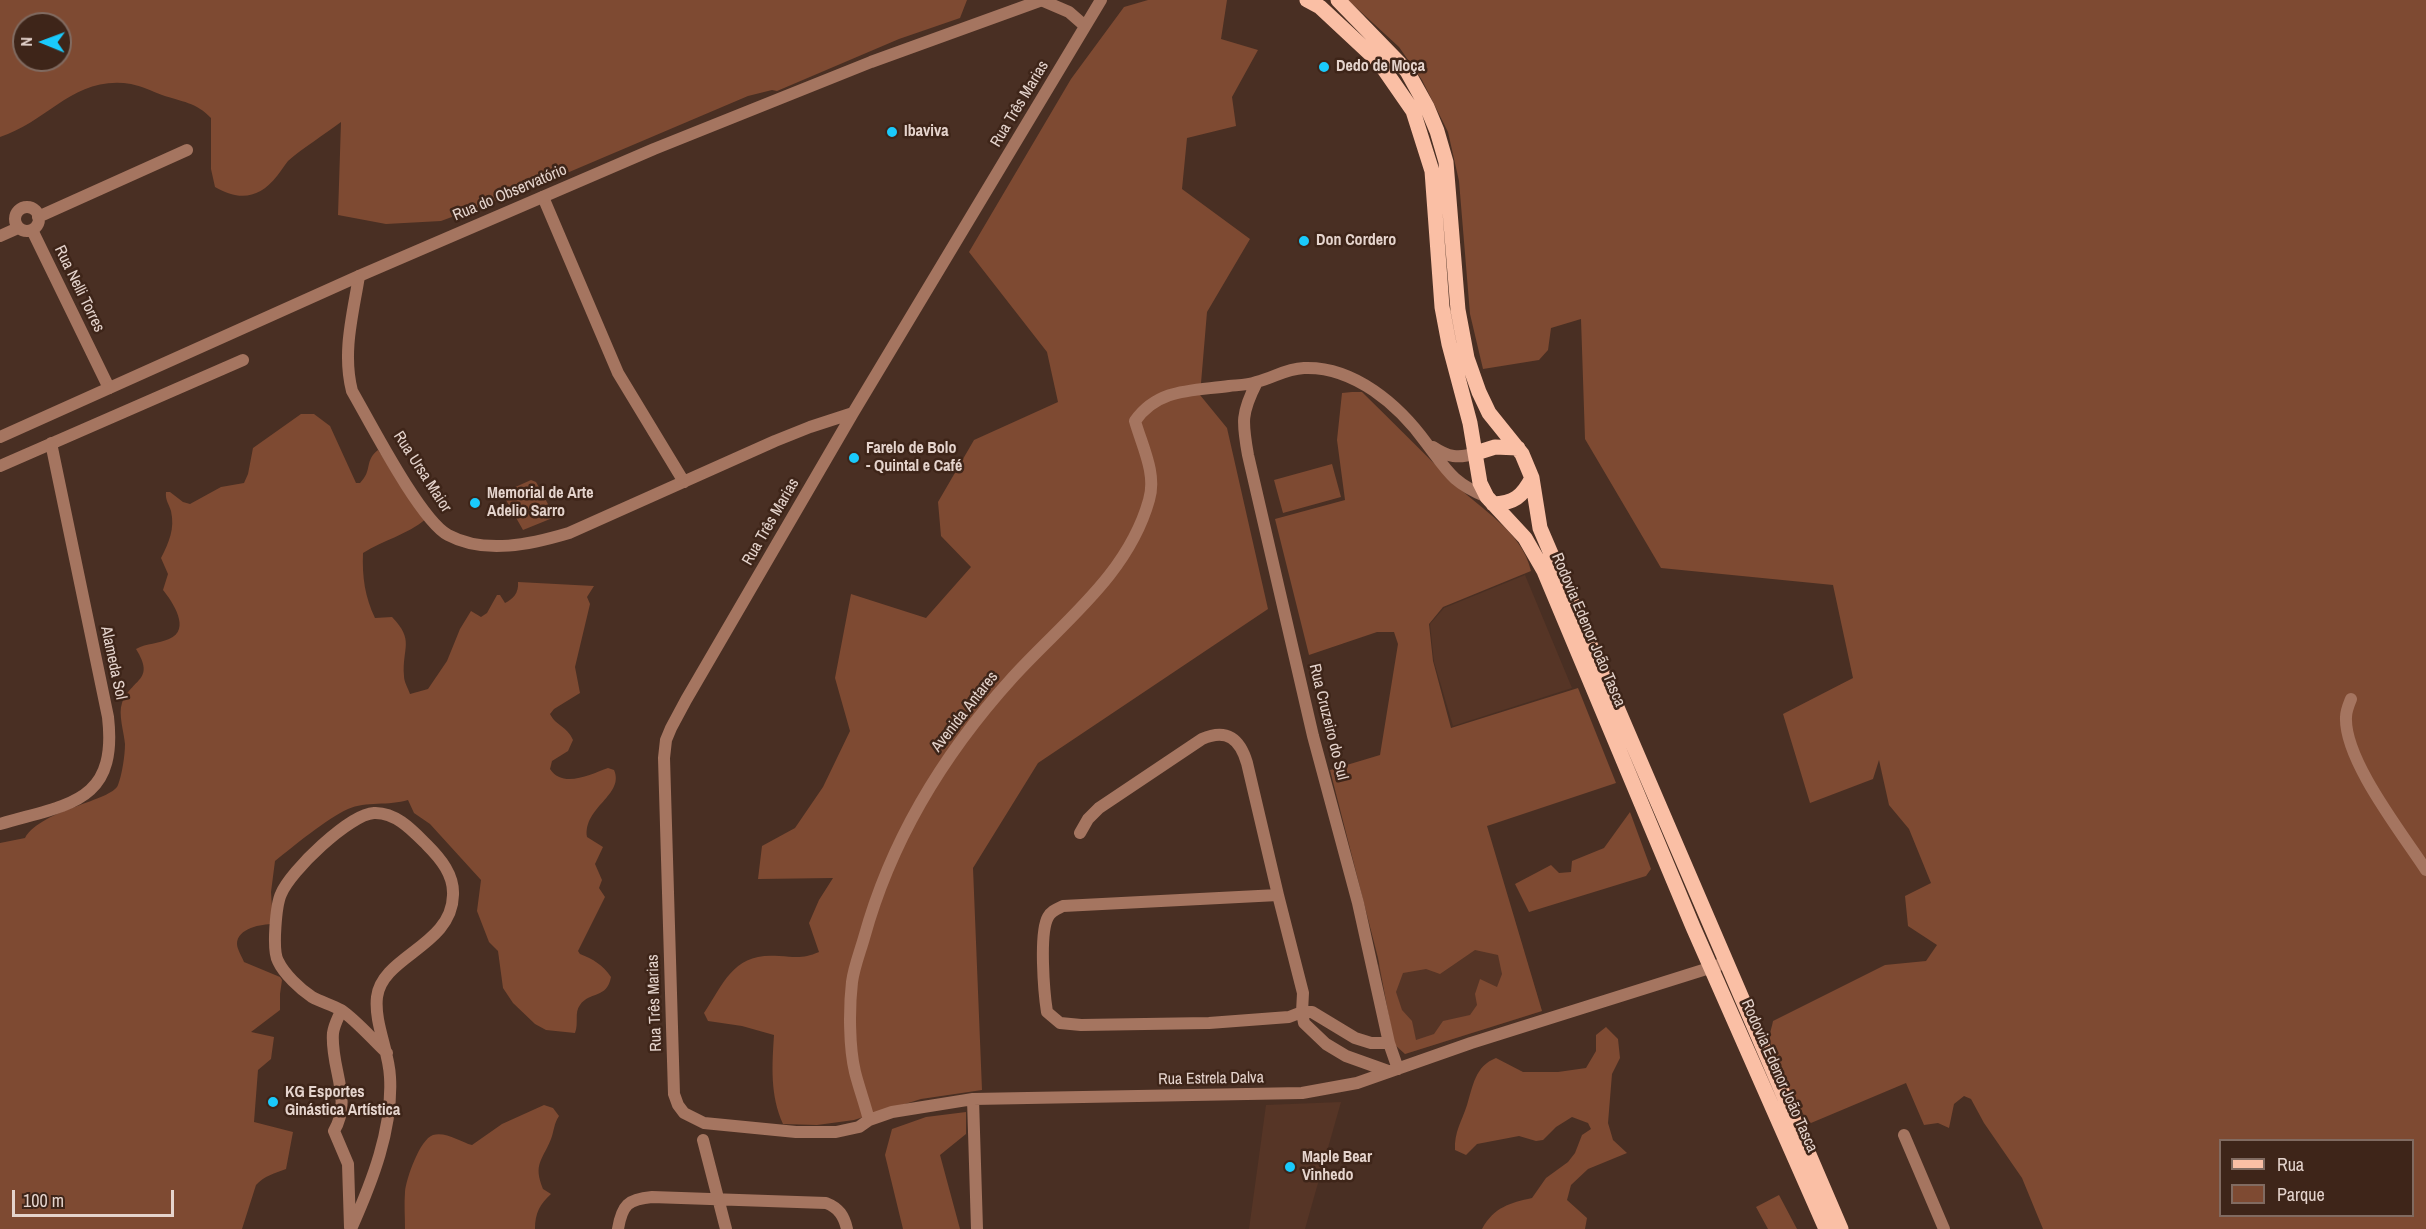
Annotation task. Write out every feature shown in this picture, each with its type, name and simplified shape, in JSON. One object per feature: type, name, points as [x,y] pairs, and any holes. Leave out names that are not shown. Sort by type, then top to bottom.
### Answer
[{"type":"main road","name":"Rodovia Edenor João Tasca","points":[[1306,0],[1320,7],[1379,62],[1413,111],[1432,171],[1442,308],[1449,344],[1466,405],[1480,483],[1490,501],[1525,538],[1544,571],[1718,965],[1841,1229]]},
{"type":"main road","name":"Rodovia Edenor João Tasca","points":[[1338,0],[1407,71],[1437,131],[1446,162],[1456,291],[1467,358],[1479,392],[1489,413],[1518,448],[1532,478],[1538,520],[1544,538],[1826,1229]]},
{"type":"main road","points":[[1476,453],[1495,447],[1518,448]]},
{"type":"main road","points":[[1490,501],[1510,503],[1517,499],[1532,478]]},
{"type":"street","points":[[1042,0],[1069,12],[1085,26]]},
{"type":"street","name":"Rua do Observatório","points":[[0,437],[359,276],[654,148],[871,62],[1042,0]]},
{"type":"street","name":"Rua Três Marias","points":[[684,1113],[674,1094],[664,758],[666,740],[686,700],[854,413],[1101,0]]},
{"type":"street","points":[[38,217],[188,150]]},
{"type":"street","points":[[543,197],[618,373],[684,482]]},
{"type":"street","points":[[23,208],[34,210],[38,217],[38,225],[32,230],[24,231],[18,228],[15,217],[23,208]]},
{"type":"street","points":[[0,236],[18,228]]},
{"type":"street","name":"Rua Nelli Torres","points":[[32,230],[109,388]]},
{"type":"street","name":"Rua Ursa Maior","points":[[359,276],[348,343],[348,372],[352,391],[418,503],[432,523],[448,536],[474,543],[505,547],[537,543],[569,532],[828,421],[854,413]]},
{"type":"street","points":[[0,466],[243,360]]},
{"type":"street","points":[[1257,382],[1280,371],[1303,368],[1325,369],[1350,376],[1372,390],[1400,413],[1427,443],[1442,467],[1456,480],[1490,501]]},
{"type":"street","name":"Avenida Antares","points":[[870,1120],[854,1070],[850,1016],[853,980],[872,909],[906,830],[943,765],[966,732],[1013,677],[1110,577],[1127,551],[1150,498],[1152,477],[1135,421],[1145,407],[1181,391],[1257,382]]},
{"type":"street","name":"Rua Cruzeiro do Sul","points":[[1257,382],[1246,404],[1242,425],[1311,724],[1358,903],[1393,1070]]},
{"type":"street","points":[[828,421],[846,427]]},
{"type":"street","name":"Alameda Sol","points":[[0,824],[73,801],[91,791],[103,776],[109,757],[108,717],[51,443]]},
{"type":"street","points":[[1427,443],[1444,455],[1452,457],[1460,458],[1476,453]]},
{"type":"street","points":[[2351,699],[2346,716],[2348,735],[2356,757],[2375,793],[2426,870]]},
{"type":"street","points":[[1080,833],[1088,819],[1099,808],[1202,739],[1214,733],[1225,735],[1239,743],[1244,752],[1304,993],[1302,1012],[1304,1023],[1326,1044],[1346,1056],[1393,1070]]},
{"type":"street","points":[[351,1229],[371,1184],[382,1142],[390,1078],[387,1053],[376,1000],[378,989],[390,974],[441,928],[452,907],[453,894],[452,882],[441,859],[401,822],[387,814],[374,813],[359,817],[341,829],[287,882],[279,896],[275,936],[277,960],[288,975],[311,996],[341,1011],[387,1053]]},
{"type":"street","points":[[1278,895],[1063,906],[1054,910],[1048,915],[1043,936],[1047,1012],[1060,1023],[1081,1025],[1219,1022],[1289,1017],[1302,1012],[1312,1012],[1355,1038],[1371,1043],[1389,1043]]},
{"type":"street","name":"Rua Estrela Dalva","points":[[684,1113],[704,1123],[796,1132],[836,1132],[859,1127],[870,1120],[892,1112],[973,1099],[1302,1093],[1350,1085],[1471,1043],[1718,965]]},
{"type":"street","points":[[341,1011],[333,1034],[342,1106],[339,1123],[334,1131],[348,1164],[351,1229]]},
{"type":"street","points":[[973,1099],[977,1229]]},
{"type":"street","points":[[1904,1135],[1944,1229]]},
{"type":"street","points":[[703,1140],[726,1229]]},
{"type":"street","points":[[618,1229],[621,1213],[628,1204],[637,1198],[652,1197],[826,1203],[841,1212],[847,1229]]},
{"type":"shaded area","points":[[1525,575],[1572,688],[1453,726],[1434,662],[1430,624],[1444,608]]},
{"type":"shaded area","points":[[1514,918],[1542,1011],[1405,1054],[1377,965]]},
{"type":"shaded area","name":"Maple Bear Vinhedo","points":[[1341,1102],[1305,1229],[1249,1229],[1266,1105]]},
{"type":"green space","points":[[0,0],[967,0],[960,18],[899,39],[777,91],[772,90],[748,96],[541,184],[441,221],[386,224],[338,215],[341,122],[288,161],[270,184],[256,193],[240,196],[215,187],[211,169],[211,118],[194,106],[135,85],[111,83],[93,86],[77,93],[17,130],[0,137]]},
{"type":"green space","points":[[1148,0],[1227,0],[1221,39],[1258,50],[1232,97],[1236,126],[1187,138],[1182,189],[1250,239],[1207,312],[1200,395],[1227,428],[1268,609],[1038,763],[973,868],[982,1090],[921,1099],[854,1120],[817,1125],[783,1124],[774,1091],[774,1035],[742,1026],[708,1021],[704,1013],[725,980],[741,964],[764,956],[799,957],[819,952],[809,923],[819,900],[833,878],[758,879],[762,846],[795,828],[823,787],[850,731],[835,678],[851,594],[926,618],[971,567],[941,536],[938,502],[974,440],[1058,402],[1047,352],[969,252],[1071,79],[1124,7]]},
{"type":"green space","points":[[1348,0],[2426,0],[2426,1229],[2043,1229],[2022,1178],[1984,1123],[1971,1099],[1964,1096],[1954,1104],[1949,1128],[1938,1123],[1924,1125],[1906,1083],[1811,1123],[1799,1108],[1775,1059],[1770,1038],[1773,1021],[1885,965],[1926,961],[1937,945],[1908,926],[1905,896],[1931,883],[1909,829],[1889,805],[1879,760],[1873,779],[1810,803],[1783,714],[1853,678],[1833,585],[1661,568],[1585,439],[1581,319],[1551,328],[1548,350],[1539,360],[1483,369],[1470,314],[1459,181],[1448,132],[1422,80],[1399,47]]},
{"type":"green space","points":[[1362,392],[1454,483],[1510,533],[1519,544],[1531,571],[1443,607],[1429,624],[1433,661],[1451,728],[1578,688],[1616,783],[1487,826],[1542,1011],[1405,1054],[1394,1044],[1378,958],[1330,770],[1380,755],[1398,644],[1394,632],[1377,632],[1309,655],[1275,519],[1345,500],[1337,440],[1342,393]],"holes":[[[1475,950],[1498,955],[1502,974],[1497,987],[1480,979],[1475,994],[1477,1005],[1470,1015],[1443,1021],[1434,1034],[1416,1040],[1412,1021],[1402,1010],[1396,992],[1403,973],[1426,969],[1440,974]]]},
{"type":"green space","points":[[301,414],[314,414],[330,426],[356,483],[360,483],[364,478],[371,458],[378,450],[426,519],[363,553],[365,587],[375,618],[392,617],[403,632],[406,645],[404,678],[410,694],[428,689],[447,661],[460,629],[471,611],[481,617],[487,613],[497,595],[500,595],[505,603],[513,597],[518,582],[594,586],[587,597],[590,604],[575,667],[580,693],[554,709],[550,714],[573,740],[568,751],[552,761],[550,769],[562,778],[570,779],[608,768],[614,770],[616,779],[614,787],[591,817],[587,827],[587,837],[603,847],[595,864],[602,880],[599,888],[605,897],[578,951],[605,969],[611,977],[609,984],[602,992],[588,998],[580,1005],[577,1011],[575,1033],[546,1030],[535,1024],[513,1003],[503,988],[498,951],[489,942],[477,911],[481,880],[430,824],[414,813],[408,800],[362,805],[348,809],[320,826],[275,861],[271,892],[273,924],[251,928],[241,934],[238,939],[237,946],[244,962],[280,977],[282,980],[280,1010],[251,1032],[274,1037],[271,1059],[258,1070],[254,1122],[293,1132],[286,1169],[266,1177],[256,1185],[242,1229],[0,1229],[0,843],[25,838],[46,820],[103,796],[113,791],[118,785],[125,749],[121,707],[126,695],[143,674],[144,667],[136,649],[169,639],[176,635],[179,629],[178,615],[163,590],[168,574],[161,558],[172,530],[171,511],[166,492],[190,504],[221,487],[244,483],[253,448]]},
{"type":"green space","points":[[1332,464],[1341,497],[1283,513],[1274,480]]},
{"type":"green space","points":[[531,480],[536,482],[555,517],[523,530],[502,493]]},
{"type":"green space","points":[[1630,812],[1651,869],[1646,876],[1529,912],[1515,884],[1551,865],[1559,873],[1571,872],[1572,861],[1604,848]]},
{"type":"green space","points":[[1606,1027],[1618,1039],[1620,1058],[1612,1074],[1608,1123],[1613,1140],[1627,1153],[1588,1169],[1571,1185],[1567,1200],[1587,1218],[1585,1229],[1482,1229],[1503,1207],[1532,1198],[1546,1178],[1568,1162],[1575,1153],[1582,1135],[1591,1129],[1588,1123],[1572,1117],[1556,1127],[1543,1140],[1536,1141],[1519,1136],[1477,1144],[1466,1155],[1455,1150],[1457,1132],[1479,1071],[1496,1058],[1523,1072],[1558,1072],[1586,1068],[1596,1051],[1596,1035]]},
{"type":"green space","points":[[544,1105],[553,1108],[559,1116],[539,1168],[543,1189],[551,1194],[539,1209],[535,1229],[405,1229],[406,1186],[414,1160],[428,1138],[443,1134],[472,1145],[502,1124]]},
{"type":"green space","points":[[966,1112],[966,1134],[940,1155],[960,1229],[903,1229],[885,1155],[892,1129],[926,1117]]},
{"type":"green space","points":[[1779,1195],[1797,1229],[1768,1229],[1756,1207]]},
{"type":"place","name":"Dedo de Moça","points":[[1324,67]]},
{"type":"place","name":"Ibaviva","points":[[892,132]]},
{"type":"place","name":"Don Cordero","points":[[1304,241]]},
{"type":"place","name":"Farelo de Bolo - Quintal e Café","points":[[854,458]]},
{"type":"place","name":"Memorial de Arte Adelio Sarro","points":[[475,503]]},
{"type":"place","name":"KG Esportes Ginástica Artística","points":[[273,1102]]},
{"type":"place","name":"Maple Bear Vinhedo","points":[[1290,1167]]}]
